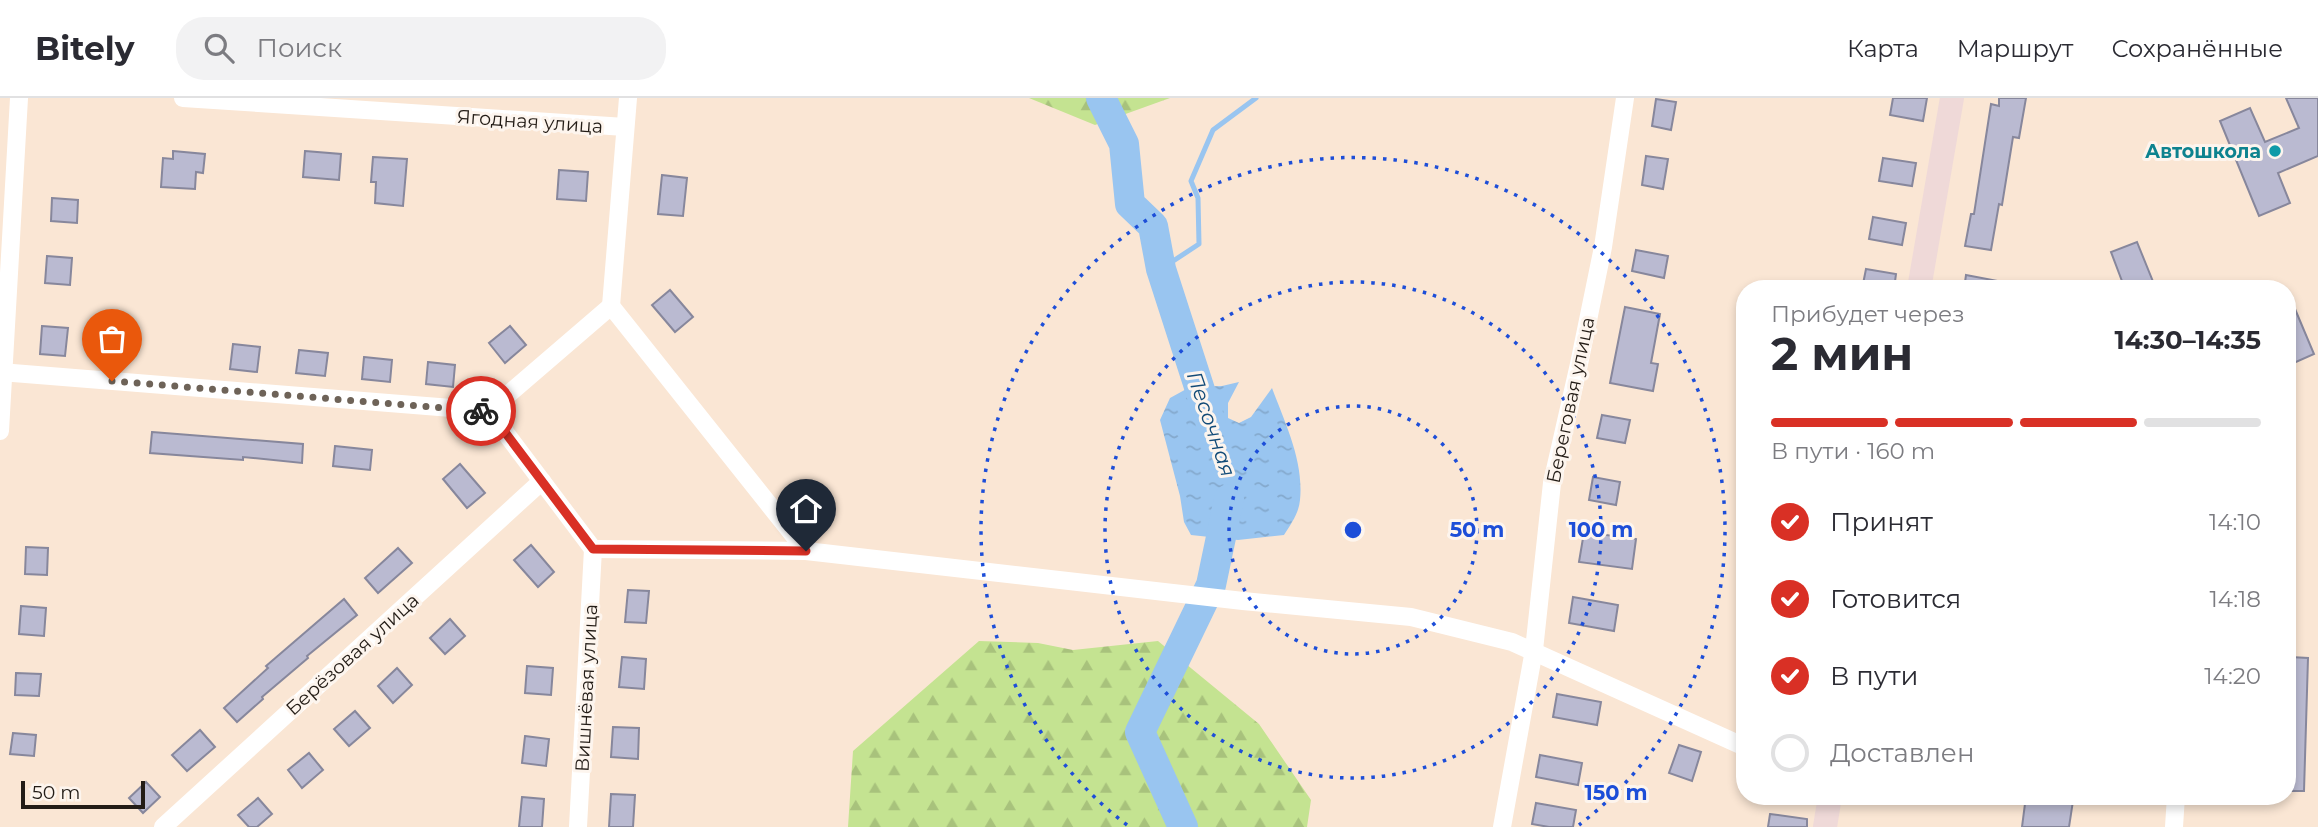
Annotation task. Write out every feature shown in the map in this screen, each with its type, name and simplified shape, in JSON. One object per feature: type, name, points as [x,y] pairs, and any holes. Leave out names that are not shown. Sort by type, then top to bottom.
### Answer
[{"type":"street","points":[[0,431],[19,98]]},
{"type":"street","name":"Ягодная улица","points":[[183,98],[625,127]]},
{"type":"street","points":[[628,98],[611,306],[806,551]]},
{"type":"street","name":"Береговая улица","points":[[1502,827],[1534,650],[1552,483],[1603,247],[1625,98]]},
{"type":"street","points":[[1921,280],[1952,98]]},
{"type":"street","points":[[2,372],[489,411],[611,306]]},
{"type":"street","points":[[489,411],[593,549],[806,551],[1242,601],[1411,617],[1534,650],[1579,674],[1736,743]]},
{"type":"street","name":"Берёзовая улица","points":[[163,827],[542,481]]},
{"type":"street","name":"Вишнёвая улица","points":[[578,827],[593,549]]},
{"type":"street","points":[[1825,827],[1829,805]]},
{"type":"street","points":[[2174,827],[2175,805]]},
{"type":"green space","points":[[1029,98],[1170,98],[1095,125]]},
{"type":"green space","points":[[979,641],[1038,643],[1073,650],[1158,641],[1259,724],[1311,800],[1307,827],[848,827],[853,751]]},
{"type":"water","points":[[1239,382],[1228,403],[1228,418],[1239,423],[1251,417],[1272,388],[1296,457],[1300,485],[1298,509],[1284,535],[1238,540],[1191,535],[1184,522],[1160,420],[1170,398],[1190,387],[1222,386]]},
{"type":"building","points":[[1893,98],[1927,98],[1923,121],[1890,115]]},
{"type":"building","points":[[1999,98],[2026,98],[2019,138],[2013,137],[2002,205],[1999,204],[1991,250],[1965,246],[1971,214],[1974,214],[1991,104],[1999,106]]},
{"type":"building","name":"Автошкола","points":[[2286,98],[2318,98],[2318,156],[2278,173],[2290,203],[2259,216],[2220,121],[2250,108],[2265,142],[2299,128]]},
{"type":"building","points":[[1656,99],[1676,102],[1671,130],[1652,126]]},
{"type":"building","points":[[173,151],[205,154],[203,173],[196,172],[195,189],[161,187],[163,158],[173,159]]},
{"type":"building","points":[[305,151],[341,154],[339,180],[303,177]]},
{"type":"building","points":[[1646,156],[1668,159],[1663,189],[1642,185]]},
{"type":"building","points":[[373,157],[407,159],[403,206],[375,203],[376,182],[371,182]]},
{"type":"building","points":[[1883,158],[1916,163],[1912,186],[1879,181]]},
{"type":"building","points":[[559,170],[588,172],[586,201],[557,199]]},
{"type":"building","points":[[662,175],[687,178],[683,216],[658,214]]},
{"type":"building","points":[[52,198],[78,200],[77,223],[51,221]]},
{"type":"building","points":[[1873,217],[1906,223],[1902,245],[1869,239]]},
{"type":"building","points":[[2137,242],[2152,280],[2122,280],[2111,252]]},
{"type":"building","points":[[1636,250],[1668,256],[1664,278],[1632,271]]},
{"type":"building","points":[[47,256],[72,258],[70,285],[45,283]]},
{"type":"building","points":[[1866,269],[1896,274],[1895,280],[1864,280]]},
{"type":"building","points":[[1966,275],[1992,280],[1965,280]]},
{"type":"building","points":[[670,290],[693,317],[675,332],[652,305]]},
{"type":"building","points":[[1625,307],[1660,314],[1651,363],[1658,364],[1653,391],[1610,383]]},
{"type":"building","points":[[2296,311],[2314,354],[2296,362]]},
{"type":"building","points":[[42,326],[68,328],[65,356],[40,354]]},
{"type":"building","points":[[510,326],[526,345],[505,363],[489,343]]},
{"type":"building","points":[[233,344],[260,347],[257,372],[230,369]]},
{"type":"building","points":[[299,350],[328,353],[325,376],[296,373]]},
{"type":"building","points":[[364,357],[392,360],[390,382],[362,379]]},
{"type":"building","points":[[428,362],[455,365],[453,387],[426,384]]},
{"type":"building","points":[[1602,415],[1630,420],[1625,443],[1597,438]]},
{"type":"building","points":[[152,432],[303,444],[302,463],[243,457],[243,460],[150,453]]},
{"type":"building","points":[[335,446],[372,450],[370,470],[333,466]]},
{"type":"building","points":[[460,464],[485,493],[467,508],[443,479]]},
{"type":"building","points":[[1593,477],[1620,482],[1616,505],[1589,500]]},
{"type":"building","points":[[1584,532],[1636,539],[1632,569],[1579,562]]},
{"type":"building","points":[[531,545],[554,572],[538,587],[514,560]]},
{"type":"building","points":[[26,547],[48,548],[47,575],[25,574]]},
{"type":"building","points":[[398,548],[412,563],[378,593],[365,578]]},
{"type":"building","points":[[628,590],[649,591],[646,623],[625,622]]},
{"type":"building","points":[[1573,597],[1618,605],[1614,631],[1569,623]]},
{"type":"building","points":[[344,599],[357,615],[307,656],[308,658],[237,722],[224,708],[268,668],[266,666]]},
{"type":"building","points":[[21,606],[46,608],[44,636],[19,634]]},
{"type":"building","points":[[450,619],[465,636],[445,654],[430,638]]},
{"type":"building","points":[[622,657],[646,659],[644,689],[619,687]]},
{"type":"building","points":[[2296,657],[2308,658],[2304,791],[2296,791]]},
{"type":"building","points":[[527,666],[553,668],[551,695],[525,693]]},
{"type":"building","points":[[397,668],[412,685],[393,703],[378,686]]},
{"type":"building","points":[[16,673],[41,674],[39,696],[15,695]]},
{"type":"building","points":[[1557,694],[1601,702],[1597,725],[1553,717]]},
{"type":"building","points":[[355,711],[370,728],[349,746],[334,729]]},
{"type":"building","points":[[613,727],[639,728],[638,759],[611,757]]},
{"type":"building","points":[[200,730],[215,747],[187,771],[172,755]]},
{"type":"building","points":[[13,733],[36,735],[34,756],[10,754]]},
{"type":"building","points":[[525,736],[549,739],[546,766],[522,763]]},
{"type":"building","points":[[1679,745],[1701,752],[1692,781],[1669,773]]},
{"type":"building","points":[[309,753],[323,770],[302,788],[288,770]]},
{"type":"building","points":[[1540,755],[1582,763],[1578,785],[1536,777]]},
{"type":"building","points":[[146,782],[160,797],[143,813],[129,798]]},
{"type":"building","points":[[611,794],[635,795],[633,827],[609,827]]},
{"type":"building","points":[[522,797],[544,799],[542,827],[519,827]]},
{"type":"building","points":[[258,798],[272,814],[257,827],[249,827],[238,815]]},
{"type":"building","points":[[1536,803],[1576,810],[1573,827],[1532,824]]},
{"type":"building","points":[[2025,805],[2072,805],[2069,827],[2022,827]]},
{"type":"building","points":[[1770,814],[1807,819],[1807,827],[1768,827]]},
{"type":"waterway","name":"Песочная","points":[[1101,98],[1124,144],[1130,204],[1153,226],[1161,269],[1211,424]]},
{"type":"waterway","points":[[1161,269],[1199,244],[1198,198],[1191,181],[1213,130],[1256,98]]},
{"type":"waterway","name":"Песочная","points":[[1183,827],[1140,732],[1211,585],[1229,499]]},
{"type":"way so far","points":[[112,381],[481,411]]},
{"type":"place","name":"Автошкола","points":[[2275,151]]},
{"type":"route","points":[[481,411],[489,411],[593,549],[806,551]]}]
